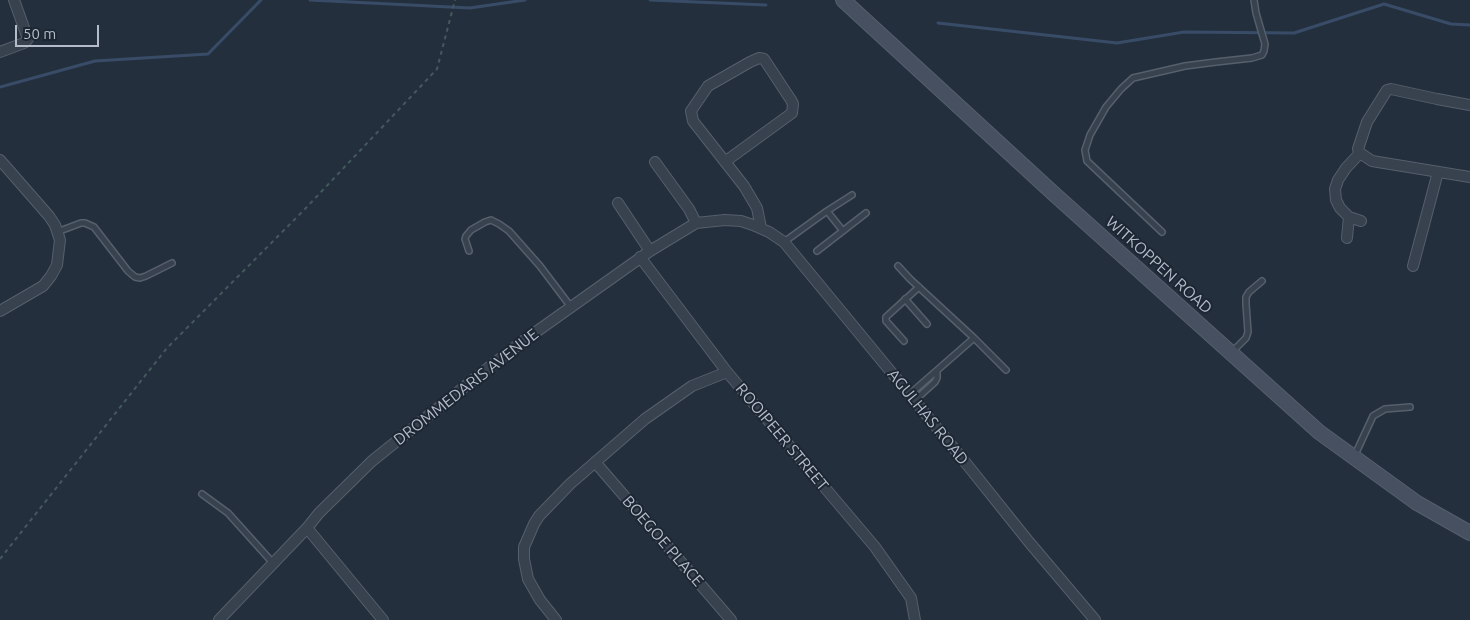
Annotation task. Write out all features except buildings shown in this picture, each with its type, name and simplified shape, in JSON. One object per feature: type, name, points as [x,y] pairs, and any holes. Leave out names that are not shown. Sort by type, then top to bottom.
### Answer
[{"type":"main road","name":"WITKOPPEN ROAD","points":[[843,0],[1061,200],[1319,432],[1417,503],[1470,533]]},
{"type":"street","points":[[0,52],[28,40],[14,0]]},
{"type":"street","points":[[726,161],[792,113],[791,100],[764,59],[759,58],[750,62],[708,86],[692,108],[691,113],[694,121],[726,161],[757,208],[757,227]]},
{"type":"street","points":[[1470,105],[1391,89],[1387,90],[1367,122],[1358,149],[1360,153],[1372,161],[1470,177]]},
{"type":"street","points":[[1360,153],[1346,168],[1335,188],[1336,200],[1340,208],[1349,217],[1361,221]]},
{"type":"street","points":[[0,160],[49,216],[58,232],[60,240],[56,265],[51,276],[43,286],[0,311]]},
{"type":"street","points":[[655,162],[696,222]]},
{"type":"street","points":[[1413,266],[1438,172]]},
{"type":"street","points":[[618,202],[650,251]]},
{"type":"street","points":[[1347,238],[1349,217]]},
{"type":"street","name":"DROMMEDARIS AVENUE","points":[[219,620],[307,528],[325,506],[372,461],[519,344],[650,251],[696,222],[741,221],[757,227]]},
{"type":"street","name":"AGULHAS ROAD","points":[[757,227],[784,242],[1095,620]]},
{"type":"street","name":"ROOIPEER STREET","points":[[640,258],[727,372],[875,547],[911,598],[915,620]]},
{"type":"street","points":[[556,620],[540,600],[528,578],[524,559],[524,547],[528,535],[539,516],[570,484],[645,419],[692,386],[727,372]]},
{"type":"street","name":"BOEGOE PLACE","points":[[595,462],[731,620]]},
{"type":"street","points":[[307,528],[383,620]]},
{"type":"lane","points":[[1162,232],[1088,161],[1085,150],[1090,135],[1106,107],[1133,78],[1185,66],[1237,61],[1262,55],[1265,44],[1254,0]]},
{"type":"lane","points":[[784,242],[827,210],[852,195]]},
{"type":"lane","points":[[827,210],[843,231]]},
{"type":"lane","points":[[817,251],[866,213]]},
{"type":"lane","points":[[469,251],[466,236],[471,230],[491,220],[499,224],[509,230],[571,307]]},
{"type":"lane","points":[[58,232],[81,223],[94,227],[131,275],[135,277],[146,276],[172,263]]},
{"type":"lane","points":[[898,266],[1006,370]]},
{"type":"lane","points":[[1231,353],[1246,338],[1248,332],[1246,297],[1262,281]]},
{"type":"lane","points":[[904,341],[886,320],[888,314],[918,287]]},
{"type":"lane","points":[[905,299],[927,324]]},
{"type":"lane","points":[[912,398],[935,382],[937,371],[974,338]]},
{"type":"lane","points":[[1353,457],[1373,416],[1385,408],[1410,407]]},
{"type":"lane","points":[[202,494],[228,513],[273,563]]},
{"type":"path","points":[[0,559],[167,348],[304,210],[437,69],[455,0]]},
{"type":"waterway","points":[[0,87],[95,61],[208,54],[261,0]]},
{"type":"waterway","points":[[310,0],[470,8],[525,0]]},
{"type":"waterway","points":[[650,0],[766,5]]},
{"type":"waterway","points":[[938,23],[1117,43],[1184,32],[1294,33],[1384,4],[1451,24],[1470,25]]}]
